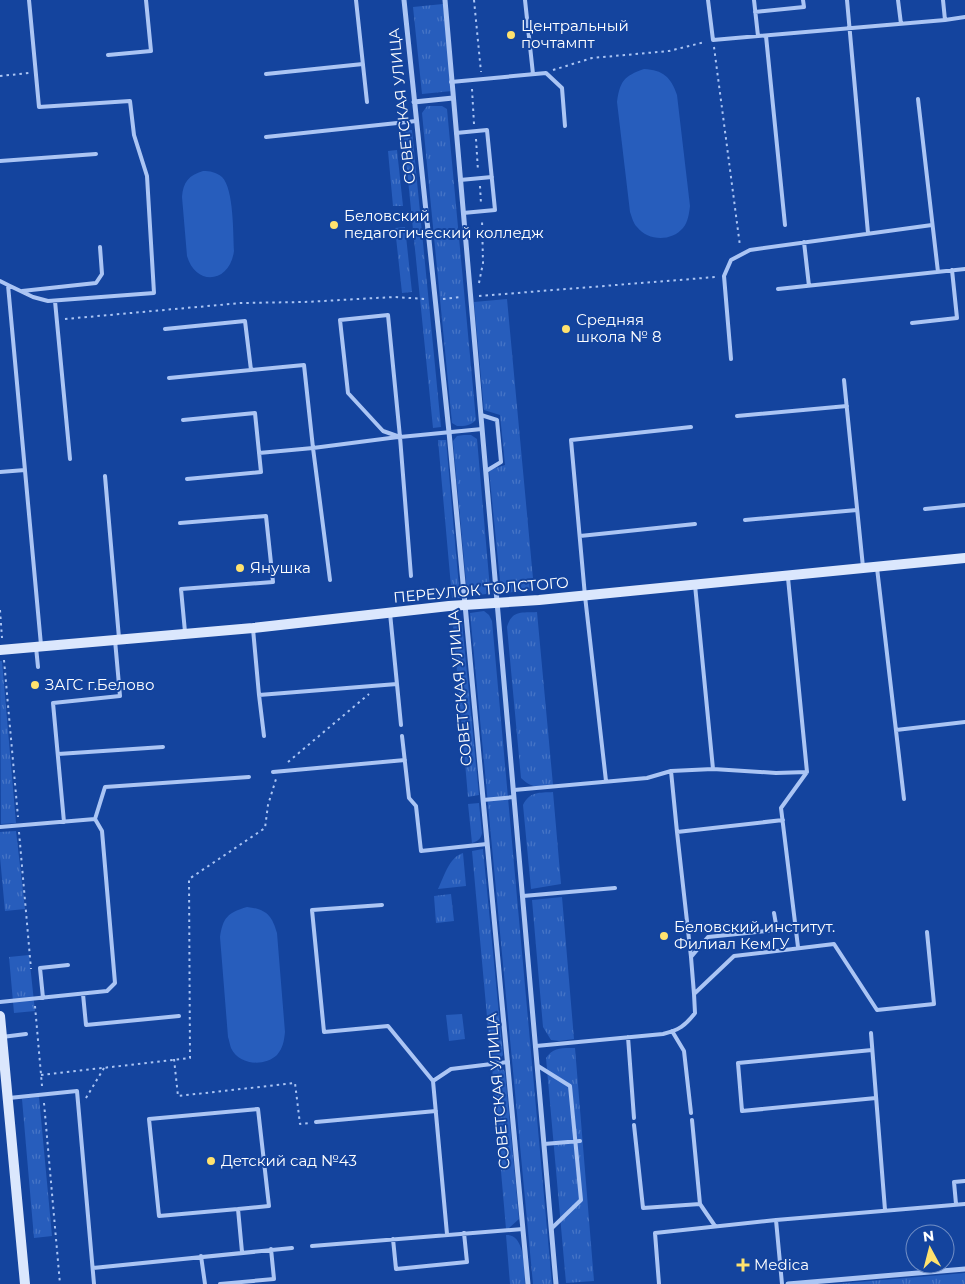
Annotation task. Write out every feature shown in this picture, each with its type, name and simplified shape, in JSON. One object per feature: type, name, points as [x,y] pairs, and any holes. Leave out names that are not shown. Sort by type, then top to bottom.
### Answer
[{"type":"street","name":"СОВЕТСКАЯ УЛИЦА","points":[[404,0],[449,432],[528,1284]]},
{"type":"street","points":[[444,0],[556,1284]]},
{"type":"street","points":[[414,102],[453,98]]},
{"type":"street","name":"ПЕРЕУЛОК ТОЛСТОГО","points":[[2,650],[254,628],[449,606],[586,596],[877,565],[965,558]]},
{"type":"street","points":[[0,1016],[25,1284]]},
{"type":"street","points":[[788,1284],[965,1269]]},
{"type":"lane","points":[[0,281],[43,300],[56,301],[154,294],[147,176],[134,135],[130,100],[40,107],[29,0]]},
{"type":"lane","points":[[108,55],[152,51],[146,0]]},
{"type":"lane","points":[[356,0],[367,102]]},
{"type":"lane","points":[[525,0],[533,74]]},
{"type":"lane","points":[[708,0],[713,40],[965,17]]},
{"type":"lane","points":[[754,0],[758,36]]},
{"type":"lane","points":[[755,12],[804,8],[804,0]]},
{"type":"lane","points":[[847,0],[868,233]]},
{"type":"lane","points":[[898,0],[900,24]]},
{"type":"lane","points":[[943,0],[945,20]]},
{"type":"lane","points":[[766,36],[784,225]]},
{"type":"lane","points":[[266,74],[362,64]]},
{"type":"lane","points":[[452,82],[546,73],[562,88],[565,126]]},
{"type":"lane","points":[[918,99],[938,272]]},
{"type":"lane","points":[[266,136],[416,121]]},
{"type":"lane","points":[[456,133],[487,130],[495,210],[462,213]]},
{"type":"lane","points":[[0,161],[96,154]]},
{"type":"lane","points":[[460,180],[492,176]]},
{"type":"lane","points":[[731,359],[724,276],[731,260],[750,250],[932,225]]},
{"type":"lane","points":[[804,242],[809,286]]},
{"type":"lane","points":[[20,291],[96,283],[102,274],[100,247]]},
{"type":"lane","points":[[778,288],[965,269]]},
{"type":"lane","points":[[912,323],[957,318],[952,270]]},
{"type":"lane","points":[[8,285],[25,470],[38,667]]},
{"type":"lane","points":[[56,301],[70,459]]},
{"type":"lane","points":[[400,437],[384,431],[348,393],[340,320],[388,315],[400,437],[411,576]]},
{"type":"lane","points":[[166,329],[245,321],[251,370]]},
{"type":"lane","points":[[169,378],[304,365],[330,580]]},
{"type":"lane","points":[[844,380],[863,567]]},
{"type":"lane","points":[[737,416],[847,406]]},
{"type":"lane","points":[[183,420],[255,413],[261,472],[187,479]]},
{"type":"lane","points":[[480,414],[497,420],[501,462],[486,471]]},
{"type":"lane","points":[[606,782],[571,440],[691,427]]},
{"type":"lane","points":[[259,453],[482,429]]},
{"type":"lane","points":[[0,472],[25,470]]},
{"type":"lane","points":[[64,822],[53,703],[120,696],[118,640],[105,476]]},
{"type":"lane","points":[[925,508],[965,505]]},
{"type":"lane","points":[[745,520],[857,510]]},
{"type":"lane","points":[[180,523],[266,516],[272,582],[181,589],[186,634]]},
{"type":"lane","points":[[580,536],[695,524]]},
{"type":"lane","points":[[877,565],[904,799]]},
{"type":"lane","points":[[788,575],[807,772],[781,808],[798,947]]},
{"type":"lane","points":[[695,585],[713,769]]},
{"type":"lane","points":[[390,613],[401,725]]},
{"type":"lane","points":[[254,628],[264,736]]},
{"type":"lane","points":[[259,695],[398,684]]},
{"type":"lane","points":[[896,730],[965,722]]},
{"type":"lane","points":[[402,736],[409,798],[416,806],[421,852],[487,844]]},
{"type":"lane","points":[[58,754],[163,747]]},
{"type":"lane","points":[[273,772],[405,760]]},
{"type":"lane","points":[[514,790],[647,778],[671,771],[713,769],[807,772]]},
{"type":"lane","points":[[536,1046],[672,1031],[686,1025],[695,1013],[691,957],[671,771]]},
{"type":"lane","points":[[0,1002],[108,991],[115,983],[102,831],[95,819],[105,787],[249,777]]},
{"type":"lane","points":[[483,800],[514,797]]},
{"type":"lane","points":[[0,827],[95,819]]},
{"type":"lane","points":[[677,832],[783,820]]},
{"type":"lane","points":[[523,896],[615,888]]},
{"type":"lane","points":[[382,905],[312,910],[324,1032],[388,1026],[433,1080],[446,1234]]},
{"type":"lane","points":[[691,957],[708,937],[777,930],[774,913]]},
{"type":"lane","points":[[694,994],[734,956],[834,944],[877,1010],[934,1004],[927,932]]},
{"type":"lane","points":[[43,998],[40,968],[68,965]]},
{"type":"lane","points":[[83,994],[86,1025],[179,1016]]},
{"type":"lane","points":[[672,1031],[684,1051],[691,1113]]},
{"type":"lane","points":[[871,1033],[885,1210]]},
{"type":"lane","points":[[2,1036],[26,1034]]},
{"type":"lane","points":[[628,1037],[634,1118]]},
{"type":"lane","points":[[872,1050],[738,1063],[742,1111],[876,1098]]},
{"type":"lane","points":[[433,1080],[451,1069],[508,1062]]},
{"type":"lane","points":[[538,1066],[570,1086],[581,1200],[552,1228]]},
{"type":"lane","points":[[8,1098],[77,1091],[94,1284]]},
{"type":"lane","points":[[258,1109],[269,1206],[238,1209],[159,1216],[149,1119],[258,1109]]},
{"type":"lane","points":[[316,1122],[436,1111]]},
{"type":"lane","points":[[692,1120],[700,1204],[715,1226]]},
{"type":"lane","points":[[634,1125],[643,1208],[700,1204]]},
{"type":"lane","points":[[544,1144],[580,1141]]},
{"type":"lane","points":[[956,1204],[954,1182],[965,1181]]},
{"type":"lane","points":[[659,1284],[655,1233],[776,1220],[965,1204]]},
{"type":"lane","points":[[238,1209],[242,1252]]},
{"type":"lane","points":[[776,1220],[782,1284]]},
{"type":"lane","points":[[312,1246],[464,1232],[523,1229]]},
{"type":"lane","points":[[393,1239],[396,1269],[467,1262],[464,1232]]},
{"type":"lane","points":[[93,1268],[292,1248]]},
{"type":"lane","points":[[220,1284],[274,1279],[271,1249]]},
{"type":"lane","points":[[201,1256],[205,1284]]},
{"type":"path","points":[[474,0],[481,73]]},
{"type":"path","points":[[548,71],[592,58],[669,50],[713,40],[742,254]]},
{"type":"path","points":[[0,76],[36,72]]},
{"type":"path","points":[[470,297],[476,295],[483,263],[482,211],[471,83]]},
{"type":"path","points":[[57,320],[240,303],[305,302],[394,297],[435,300],[724,276]]},
{"type":"path","points":[[0,610],[31,970]]},
{"type":"path","points":[[287,763],[378,686]]},
{"type":"path","points":[[41,1075],[190,1058],[189,879],[265,828],[268,805],[276,778]]},
{"type":"path","points":[[34,999],[60,1284]]},
{"type":"path","points":[[174,1060],[178,1096],[295,1083],[300,1124],[316,1122]]},
{"type":"path","points":[[79,1113],[104,1068]]},
{"type":"green space","points":[[443,4],[452,91],[422,94],[413,7]]},
{"type":"green space","points":[[644,69],[661,73],[669,79],[677,95],[690,206],[689,215],[683,228],[678,233],[666,238],[653,237],[642,232],[634,224],[630,212],[617,102],[624,80]]},
{"type":"green space","points":[[427,106],[442,106],[447,109],[476,420],[465,426],[457,426],[452,423],[422,113]]},
{"type":"green space","points":[[403,130],[412,130],[441,427],[433,428]]},
{"type":"green space","points":[[397,150],[403,206],[393,206],[388,151]]},
{"type":"green space","points":[[203,171],[213,172],[222,177],[229,191],[232,212],[234,251],[231,262],[220,275],[212,277],[198,273],[191,266],[187,256],[182,197],[185,183],[190,177]]},
{"type":"green space","points":[[405,227],[412,292],[402,293],[395,228]]},
{"type":"green space","points":[[507,299],[534,589],[506,593],[501,591],[489,470],[505,465],[500,415],[484,410],[474,302]]},
{"type":"green space","points":[[471,435],[477,439],[490,589],[486,594],[471,596],[467,592],[453,441],[457,436]]},
{"type":"green space","points":[[438,440],[446,440],[460,598],[452,598]]},
{"type":"green space","points":[[484,611],[492,621],[552,1284],[533,1284],[470,613]]},
{"type":"green space","points":[[537,612],[553,785],[539,787],[532,786],[521,778],[507,627],[514,615]]},
{"type":"green space","points":[[452,614],[456,614],[462,622],[479,795],[468,797]]},
{"type":"green space","points":[[0,661],[2,661],[16,823],[1,824]]},
{"type":"green space","points":[[553,792],[561,884],[531,889],[523,805],[532,795]]},
{"type":"green space","points":[[479,803],[482,833],[479,839],[472,843],[468,804]]},
{"type":"green space","points":[[16,831],[25,909],[5,911],[0,857],[0,832]]},
{"type":"green space","points":[[483,849],[503,1055],[498,1061],[491,1061],[472,851]]},
{"type":"green space","points":[[463,853],[466,886],[438,889],[451,863],[458,855]]},
{"type":"green space","points":[[451,894],[454,921],[436,923],[434,896]]},
{"type":"green space","points":[[562,897],[574,1039],[559,1041],[551,1040],[543,1027],[532,900]]},
{"type":"green space","points":[[247,907],[264,911],[273,922],[277,933],[285,1032],[281,1050],[277,1055],[272,1059],[259,1063],[240,1058],[231,1047],[228,1037],[220,937],[227,917]]},
{"type":"green space","points":[[29,955],[35,1011],[14,1013],[9,957]]},
{"type":"green space","points":[[462,1014],[465,1039],[449,1041],[446,1015]]},
{"type":"green space","points":[[575,1048],[594,1281],[566,1283],[546,1058],[555,1050]]},
{"type":"green space","points":[[492,1067],[502,1067],[505,1072],[519,1219],[506,1229]]},
{"type":"green space","points":[[39,1097],[52,1236],[34,1238],[22,1099]]},
{"type":"green space","points":[[506,1235],[513,1236],[521,1247],[525,1284],[510,1284]]},
{"type":"green space","points":[[965,1273],[965,1284],[835,1284],[955,1274]]},
{"type":"place","name":"Центральный почтампт","points":[[511,35]]},
{"type":"place","name":"Беловский педагогический колледж","points":[[334,225]]},
{"type":"place","name":"Средняя школа № 8","points":[[566,329]]},
{"type":"place","name":"Янушка","points":[[240,568]]},
{"type":"place","name":"ЗАГС г.Белово","points":[[35,685]]},
{"type":"place","name":"Беловский институт. Филиал КемГУ","points":[[664,936]]},
{"type":"place","name":"Детский сад №43","points":[[211,1161]]},
{"type":"place","name":"Mеdica","points":[[743,1265]]}]
